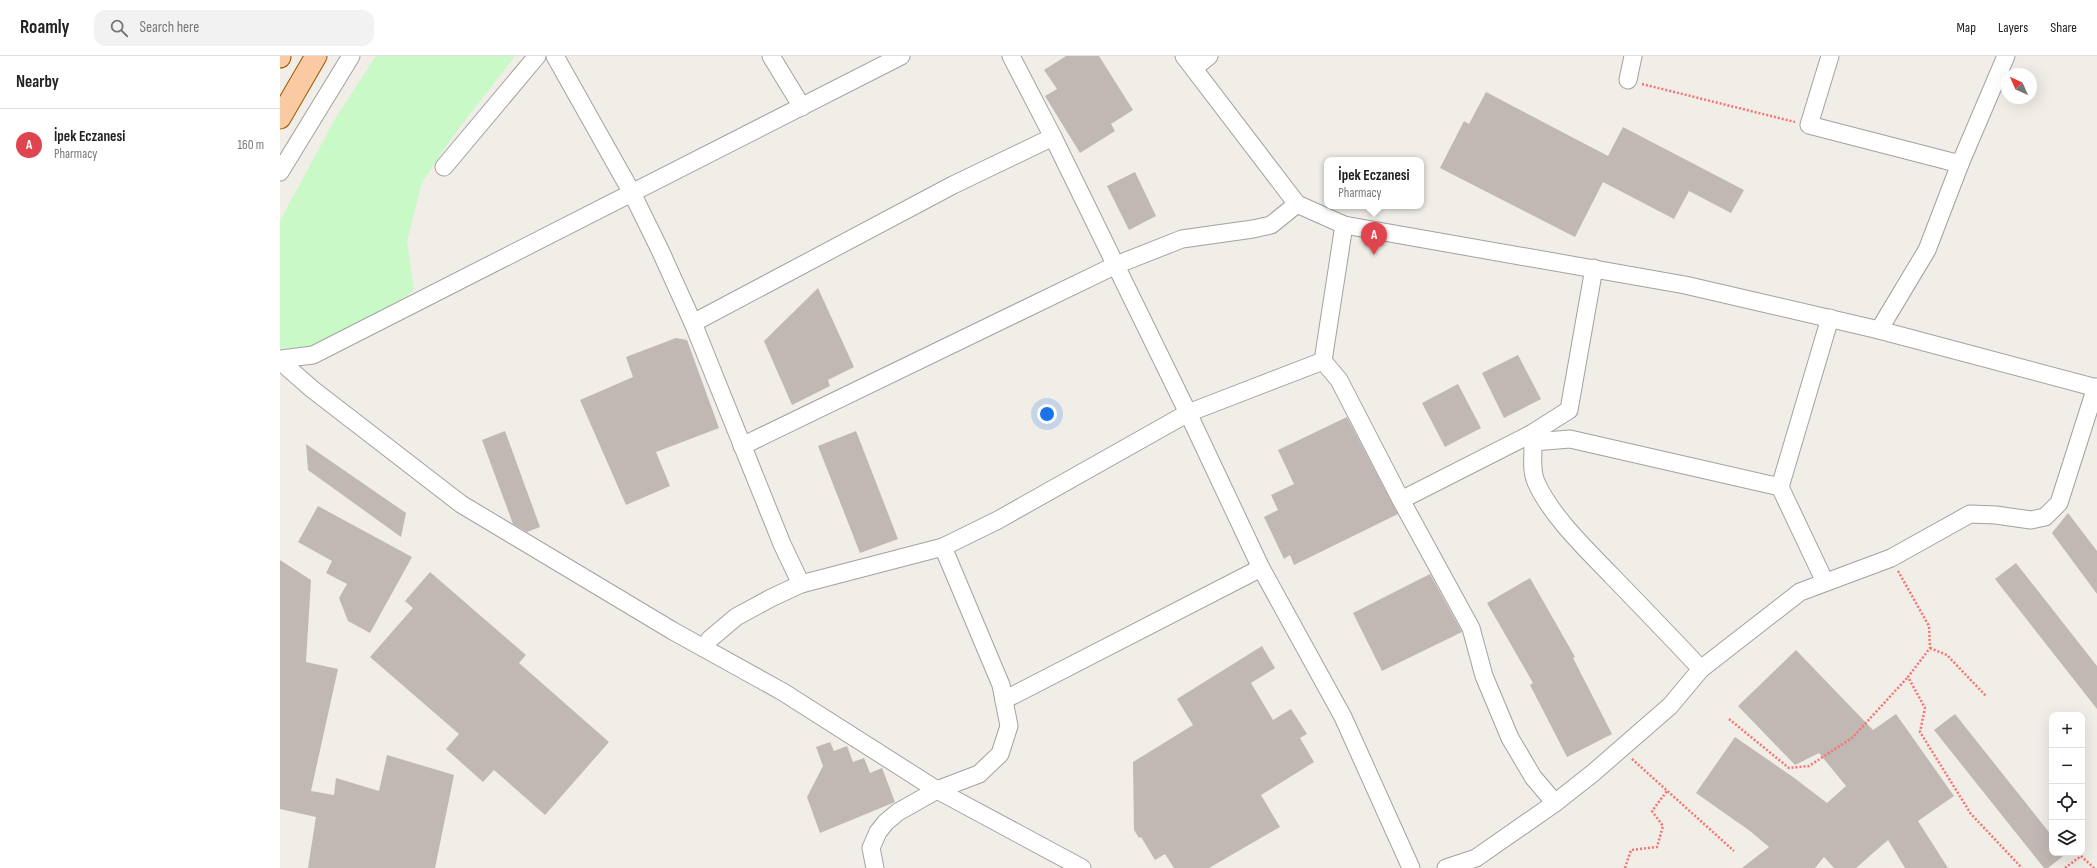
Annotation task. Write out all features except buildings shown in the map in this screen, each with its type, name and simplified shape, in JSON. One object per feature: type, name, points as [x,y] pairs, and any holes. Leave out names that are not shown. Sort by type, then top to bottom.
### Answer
[{"type":"main road","points":[[280,118],[316,56]]},
{"type":"street","points":[[280,172],[285,156],[351,56]]},
{"type":"street","points":[[444,167],[537,56]]},
{"type":"street","points":[[555,56],[632,193],[693,323],[782,544],[801,584]]},
{"type":"street","points":[[771,56],[802,107]]},
{"type":"street","points":[[280,360],[313,355],[901,56]]},
{"type":"street","points":[[1010,56],[1053,137],[1116,265],[1261,568],[1343,717],[1412,868]]},
{"type":"street","points":[[1209,56],[1189,62],[1297,204],[1344,225],[1685,285],[1879,330],[2097,388],[2059,503],[2045,517],[2031,520],[1996,514],[1970,514],[1891,558],[1800,592],[1701,669],[1670,706],[1621,749],[1555,803],[1476,858],[1446,868]]},
{"type":"street","points":[[1628,80],[1633,56]]},
{"type":"street","points":[[1830,56],[1809,125],[1960,164]]},
{"type":"street","points":[[1879,330],[1927,250],[1960,164],[2006,56]]},
{"type":"street","points":[[693,323],[953,185],[1053,137]]},
{"type":"street","points":[[742,446],[1116,265],[1182,240],[1253,230],[1271,224],[1297,204]]},
{"type":"street","points":[[1344,225],[1324,361],[1339,380],[1401,500],[1470,628],[1484,676],[1510,738],[1533,777],[1555,803]]},
{"type":"street","points":[[1401,500],[1532,438],[1569,410],[1594,268]]},
{"type":"street","points":[[1825,582],[1780,487],[1830,318]]},
{"type":"street","points":[[280,360],[312,389],[461,504],[704,648],[783,692],[937,790],[1082,868]]},
{"type":"street","points":[[704,648],[710,639],[736,618],[801,584],[943,547],[998,520],[1188,413],[1324,361]]},
{"type":"street","points":[[1532,438],[1570,439],[1780,487]]},
{"type":"street","points":[[1532,438],[1531,462],[1535,482],[1547,501],[1577,540],[1701,669]]},
{"type":"street","points":[[875,868],[870,848],[878,832],[898,812],[937,790],[979,774],[1000,754],[1008,726],[1001,685],[943,547]]},
{"type":"street","points":[[1004,700],[1261,568]]},
{"type":"path","points":[[1628,80],[1809,125]]},
{"type":"path","points":[[1729,719],[1789,768],[1809,766],[1852,738],[1908,676],[1930,648],[1930,626],[1891,558]]},
{"type":"path","points":[[1930,648],[1947,654],[1986,696]]},
{"type":"path","points":[[1908,676],[1925,708],[1920,732],[1971,814],[2022,868]]},
{"type":"path","points":[[1621,749],[1734,851]]},
{"type":"path","points":[[1625,868],[1631,850],[1657,847],[1663,826],[1652,811],[1667,791]]},
{"type":"path","points":[[2065,868],[2081,856],[2094,868]]},
{"type":"green space","points":[[376,56],[515,56],[456,132],[422,182],[407,241],[414,290],[401,300],[315,351],[280,348],[280,221],[335,119]]},
{"type":"place","name":"İpek Eczanesi","points":[[1374,255]]}]
